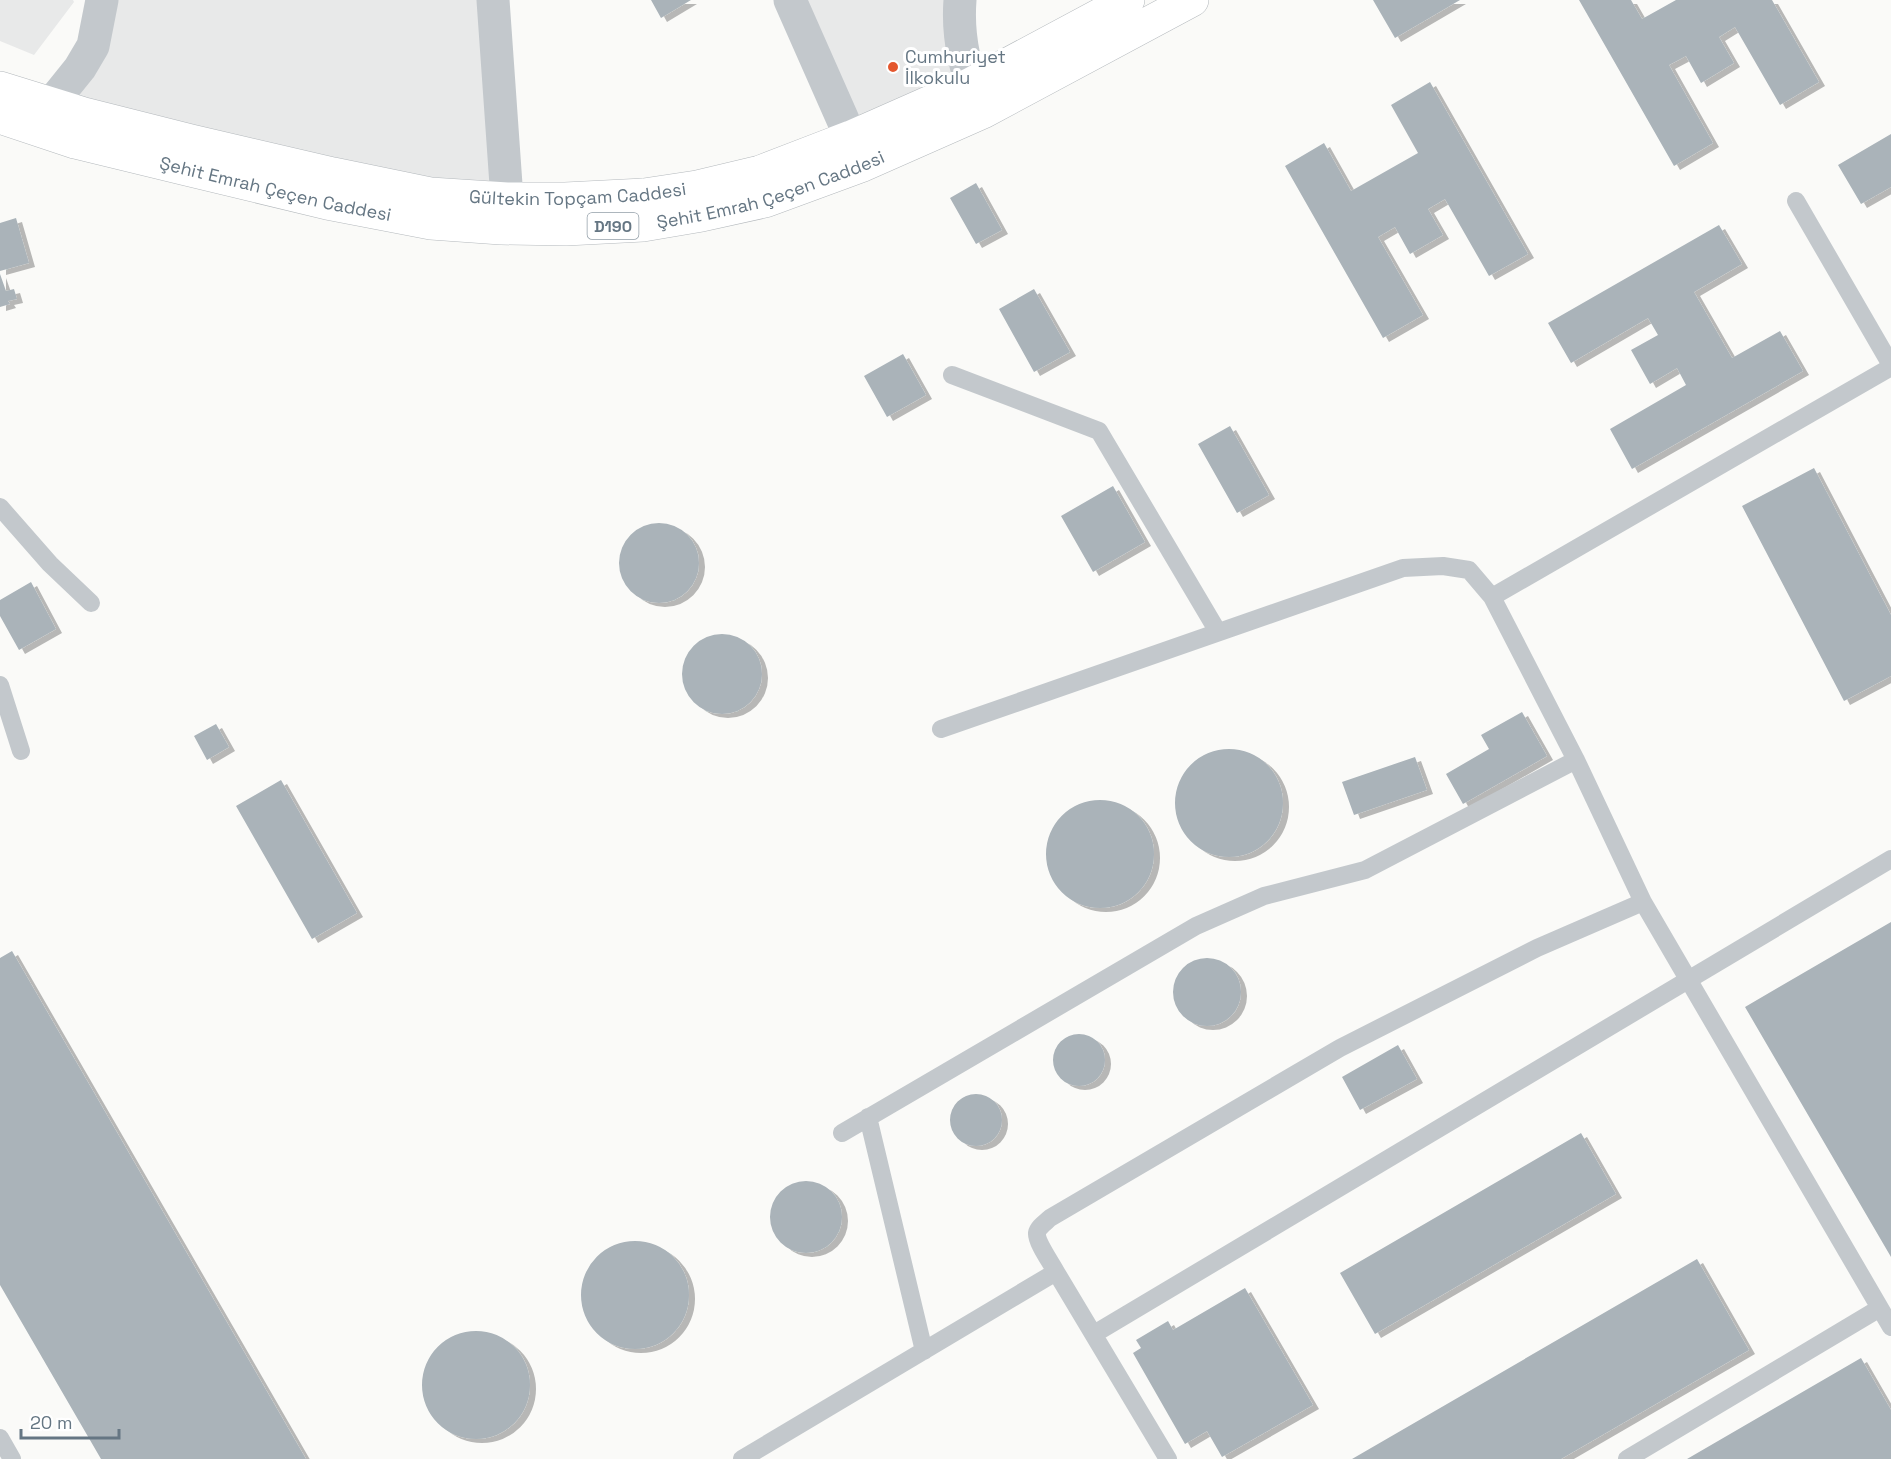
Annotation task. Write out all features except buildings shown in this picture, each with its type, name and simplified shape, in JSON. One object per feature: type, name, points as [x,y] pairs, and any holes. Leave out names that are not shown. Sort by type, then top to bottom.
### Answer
[{"type":"highway","name":"Gültekin Topçam Caddesi","points":[[0,88],[84,114],[180,138],[430,194],[507,199],[644,195],[697,187],[857,151],[977,98],[1128,0]]},
{"type":"highway","name":"D190","points":[[977,98],[1192,0]]},
{"type":"highway","name":"Şehit Emrah Çeçen Caddesi","points":[[0,117],[75,142],[327,203],[431,224],[501,228],[566,229],[643,225],[702,215],[765,201],[857,151]]},
{"type":"street","points":[[51,104],[80,68],[93,46],[101,15],[102,0]]},
{"type":"street","points":[[493,0],[507,199]]},
{"type":"street","points":[[790,0],[857,151]]},
{"type":"street","points":[[960,0],[958,22],[962,50],[977,98]]},
{"type":"lane","points":[[1492,597],[1891,366],[1796,201]]},
{"type":"lane","points":[[952,375],[1099,430],[1218,632]]},
{"type":"lane","points":[[0,507],[50,564],[91,603]]},
{"type":"lane","points":[[941,729],[1403,568],[1443,566],[1469,570],[1492,597],[1576,760],[1643,902],[1891,1327]]},
{"type":"lane","points":[[0,685],[21,751]]},
{"type":"lane","points":[[842,1133],[1196,926],[1264,896],[1365,870],[1576,760]]},
{"type":"lane","points":[[1094,1334],[1891,859]]},
{"type":"lane","points":[[1168,1459],[1038,1240],[1037,1234],[1050,1218],[1340,1048],[1537,948],[1643,902]]},
{"type":"lane","points":[[868,1117],[924,1351]]},
{"type":"lane","points":[[742,1459],[1056,1272]]},
{"type":"lane","points":[[1627,1459],[1880,1308]]},
{"type":"lane","points":[[0,1438],[12,1459]]},
{"type":"shaded area","points":[[0,0],[73,0],[74,2],[34,55],[0,41]]},
{"type":"shaded area","points":[[102,0],[493,0],[507,199],[51,104]]},
{"type":"shaded area","name":"Cumhuriyet İlkokulu","points":[[790,0],[960,0],[971,84],[851,137]]},
{"type":"place","name":"Cumhuriyet İlkokulu","points":[[893,67]]}]
